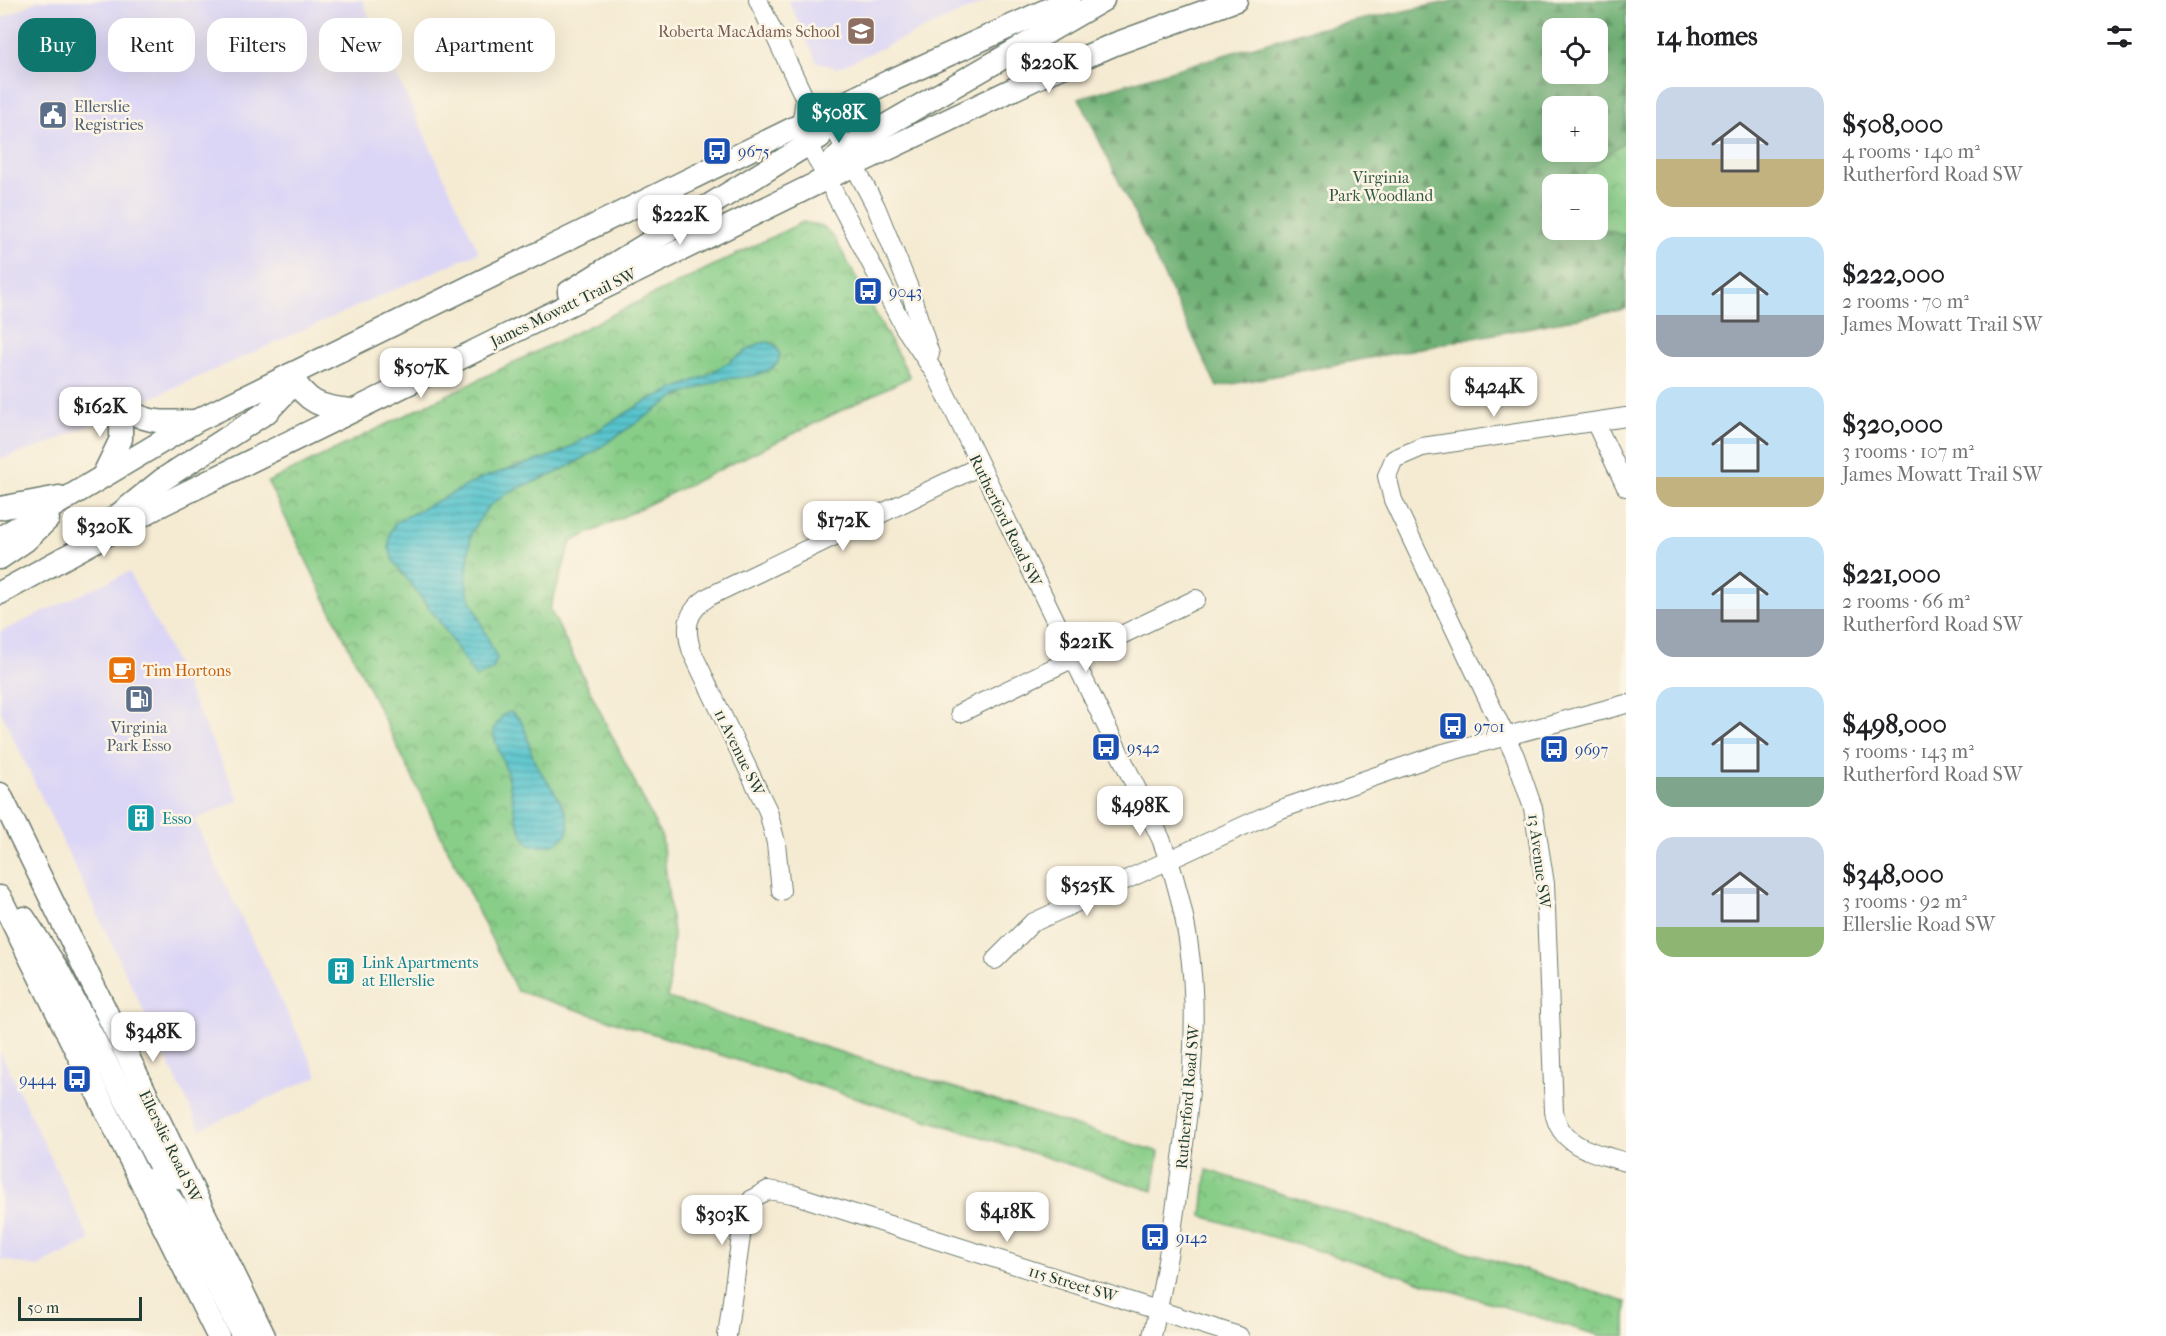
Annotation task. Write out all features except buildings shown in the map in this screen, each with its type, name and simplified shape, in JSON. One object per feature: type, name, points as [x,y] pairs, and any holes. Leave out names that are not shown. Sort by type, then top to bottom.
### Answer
[{"type":"main road","points":[[532,323],[578,284],[805,135],[827,114],[981,38],[1069,0]]},
{"type":"main road","points":[[849,157],[1103,0]]},
{"type":"main road","points":[[826,179],[834,160],[849,157],[1115,44],[1236,0]]},
{"type":"main road","points":[[0,538],[198,420],[805,135]]},
{"type":"main road","name":"James Mowatt Trail SW","points":[[0,594],[161,505],[826,179]]},
{"type":"main road","points":[[290,375],[301,392],[312,401],[326,408],[351,410]]},
{"type":"main road","points":[[85,546],[130,504],[162,480],[267,412],[285,393],[290,375]]},
{"type":"main road","points":[[102,477],[121,439],[122,404],[133,415],[145,420],[198,420]]},
{"type":"main road","points":[[0,508],[73,495]]},
{"type":"main road","points":[[0,558],[25,541],[73,495]]},
{"type":"main road","name":"Ellerslie Road SW","points":[[0,794],[264,1336]]},
{"type":"main road","points":[[0,889],[26,921],[57,970],[161,1168],[169,1174],[188,1180]]},
{"type":"main road","points":[[0,897],[218,1336]]},
{"type":"main road","points":[[140,1178],[154,1182],[164,1190],[179,1211],[243,1336]]},
{"type":"street","points":[[759,0],[805,99],[805,135]]},
{"type":"street","name":"Rutherford Road SW","points":[[805,99],[827,114],[876,207],[909,288],[937,376],[1168,858],[1182,909],[1192,961],[1195,1026],[1188,1114],[1152,1336]]},
{"type":"street","name":"Rutherford Road SW","points":[[805,135],[904,327],[937,376]]},
{"type":"street","points":[[1626,417],[1595,422],[1626,487]]},
{"type":"street","name":"13 Avenue SW","points":[[1595,422],[1422,447],[1401,454],[1389,466],[1388,476],[1393,500],[1527,785],[1543,859],[1554,1112],[1557,1124],[1567,1139],[1588,1150],[1626,1162]]},
{"type":"street","name":"11 Avenue SW","points":[[781,891],[776,843],[768,811],[692,652],[686,628],[688,617],[710,596],[980,466]]},
{"type":"street","points":[[960,713],[1196,599]]},
{"type":"street","points":[[994,960],[1032,923],[1168,858],[1324,793],[1505,735],[1626,704]]},
{"type":"street","name":"115 Street SW","points":[[727,1336],[744,1215],[752,1199],[768,1190],[792,1194],[1239,1336]]},
{"type":"shaded area","points":[[40,0],[362,0],[370,18],[319,18],[319,72],[395,72],[479,252],[41,447],[0,459],[0,19]]},
{"type":"shaded area","name":"Roberta MacAdams School","points":[[788,0],[989,0],[837,68],[817,62]]},
{"type":"shaded area","points":[[129,572],[163,636],[239,800],[194,820],[318,1076],[200,1129],[0,710],[0,632]]},
{"type":"shaded area","points":[[0,1051],[90,1240],[37,1267],[4,1260],[0,1262]]},
{"type":"green space","name":"Virginia Park Woodland","points":[[1457,0],[1626,0],[1626,140],[1608,154],[1608,96],[1542,96],[1542,162],[1598,162],[1586,174],[1542,174],[1542,240],[1608,240],[1608,230],[1626,236],[1626,309],[1217,387],[1079,98],[1298,33]]},
{"type":"green space","points":[[1626,140],[1626,236],[1608,230],[1608,174],[1585,174],[1598,162],[1608,162],[1608,154]]},
{"type":"green space","points":[[803,222],[824,227],[835,239],[910,377],[571,542],[550,609],[662,838],[673,935],[668,998],[1159,1152],[1153,1191],[517,991],[268,482]]},
{"type":"green space","points":[[1207,1170],[1626,1302],[1626,1336],[1601,1336],[1202,1216]]},
{"type":"water","points":[[768,342],[776,346],[780,355],[777,364],[767,371],[753,376],[724,379],[675,397],[587,456],[556,473],[511,491],[487,508],[471,533],[466,581],[468,593],[497,659],[493,669],[476,678],[442,625],[394,562],[389,548],[390,532],[396,522],[482,478],[560,453],[648,400],[706,376],[758,344]]},
{"type":"water","points":[[510,712],[516,715],[524,726],[534,760],[565,811],[568,831],[562,839],[551,845],[531,846],[517,819],[509,780],[493,730],[503,715]]},
{"type":"place","name":"Roberta MacAdams School","points":[[861,31]]},
{"type":"place","name":"Ellerslie Registries","points":[[53,115]]},
{"type":"place","name":"9675","points":[[717,151]]},
{"type":"place","name":"9043","points":[[868,291]]},
{"type":"place","name":"Tim Hortons","points":[[122,670]]},
{"type":"place","name":"Virginia Park Esso","points":[[139,699]]},
{"type":"place","name":"9701","points":[[1453,726]]},
{"type":"place","name":"9542","points":[[1106,747]]},
{"type":"place","name":"9697","points":[[1554,749]]},
{"type":"place","name":"Esso","points":[[141,818]]},
{"type":"place","name":"Link Apartments at Ellerslie","points":[[341,971]]},
{"type":"place","name":"9444","points":[[77,1079]]},
{"type":"place","name":"9142","points":[[1155,1237]]}]
